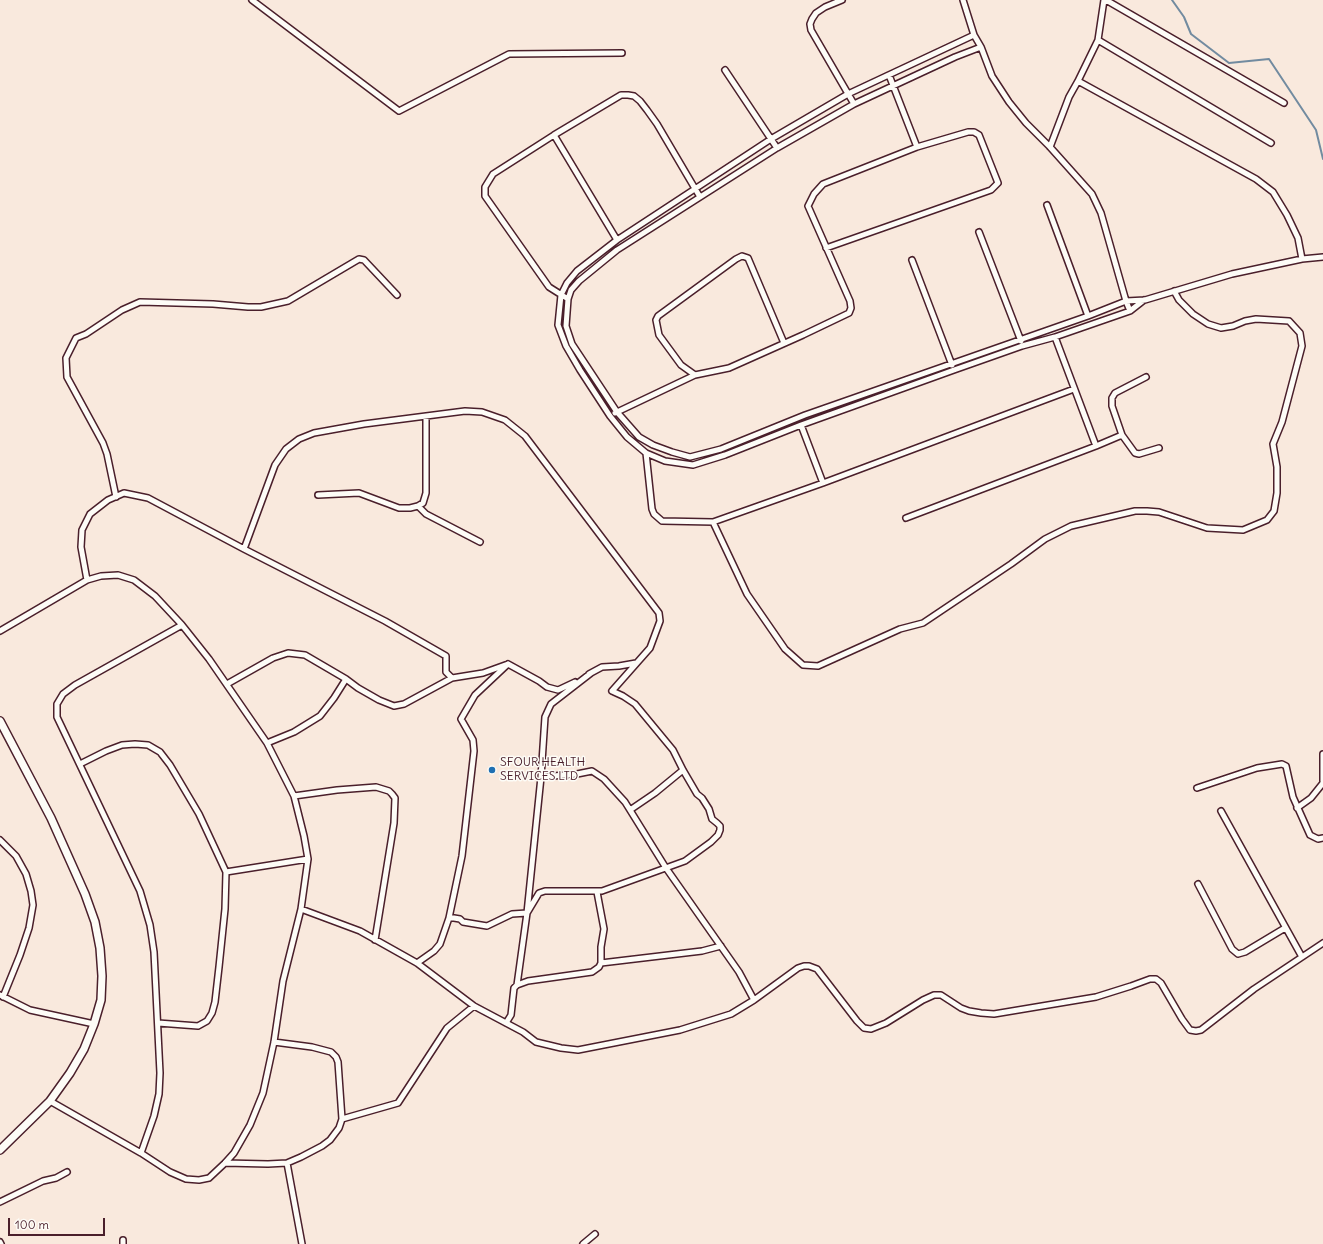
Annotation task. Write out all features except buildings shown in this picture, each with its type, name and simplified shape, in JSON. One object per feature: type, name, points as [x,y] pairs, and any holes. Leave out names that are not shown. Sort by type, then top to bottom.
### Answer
[{"type":"main road","points":[[0,721],[51,818],[71,861],[95,922],[100,948],[102,976],[101,1000],[94,1024],[84,1049],[70,1073],[50,1101],[0,1150]]},
{"type":"street","points":[[252,0],[399,111],[509,54],[622,53]]},
{"type":"street","points":[[842,0],[825,7],[816,14],[810,24],[811,30],[854,104]]},
{"type":"street","points":[[964,0],[974,35],[992,76],[1009,102],[1026,123],[1050,147],[1092,194],[1101,213],[1130,311]]},
{"type":"street","points":[[1050,147],[1069,97],[1078,82],[1098,40],[1105,0],[1284,104]]},
{"type":"street","points":[[974,35],[848,94],[771,139],[617,240],[577,272],[567,283],[561,295],[558,325],[566,346],[610,416],[627,437],[646,453],[665,462],[694,465],[725,455],[801,424],[1022,346],[1055,337],[1130,311],[1145,300]]},
{"type":"street","points":[[1098,40],[1271,143]]},
{"type":"street","points":[[980,47],[893,85],[854,104],[777,148],[617,250],[579,280],[571,290],[568,299],[566,326],[572,344],[616,412],[639,436],[653,445],[690,457],[721,449],[806,415],[1088,316],[1126,301],[1145,300],[1232,274],[1302,259],[1323,257]]},
{"type":"street","points":[[725,70],[777,148]]},
{"type":"street","points":[[890,75],[917,147]]},
{"type":"street","points":[[1078,82],[1256,179],[1273,192],[1287,215],[1298,238],[1302,259]]},
{"type":"street","points":[[568,299],[549,287],[485,196],[485,187],[494,174],[554,135],[621,95],[628,95],[634,96],[640,101],[657,124],[700,197]]},
{"type":"street","points":[[610,416],[695,375],[728,368],[849,313],[851,308],[850,301],[826,248],[808,206],[814,194],[823,184],[917,147],[968,132],[974,132],[979,135],[998,183],[991,190],[826,248]]},
{"type":"street","points":[[554,135],[617,240]]},
{"type":"street","points":[[1047,205],[1088,316]]},
{"type":"street","points":[[979,232],[1022,346]]},
{"type":"street","points":[[695,375],[681,365],[659,335],[656,320],[658,316],[742,256],[748,258],[784,343]]},
{"type":"street","points":[[116,497],[107,454],[103,443],[68,377],[66,358],[76,338],[86,334],[122,310],[140,302],[261,307],[288,301],[359,259],[364,260],[397,295]]},
{"type":"street","points":[[912,260],[954,370]]},
{"type":"street","points":[[713,522],[747,594],[785,649],[802,665],[818,666],[900,629],[923,623],[1012,564],[1045,539],[1072,526],[1135,511],[1159,512],[1207,528],[1243,530],[1267,520],[1274,511],[1277,493],[1277,467],[1273,444],[1282,422],[1302,346],[1300,333],[1289,321],[1256,319],[1245,320],[1233,326],[1221,328],[1208,324],[1193,314],[1174,291]]},
{"type":"street","points":[[1055,337],[1096,446]]},
{"type":"street","points":[[1146,376],[1115,393],[1112,398],[1112,406],[1122,436],[1135,453],[1139,454],[1159,448]]},
{"type":"street","points":[[646,453],[652,509],[654,514],[662,520],[713,522],[823,483],[1074,389]]},
{"type":"street","points":[[244,550],[275,465],[286,449],[299,439],[314,433],[364,424],[465,411],[482,412],[505,420],[526,436],[659,613],[660,621],[650,648],[612,691]]},
{"type":"street","points":[[318,495],[360,494],[399,508],[410,508],[423,503],[426,493],[426,416]]},
{"type":"street","points":[[801,424],[823,483]]},
{"type":"street","points":[[906,518],[1122,436]]},
{"type":"street","points":[[87,580],[81,547],[82,530],[90,514],[108,500],[124,493],[148,498],[244,550],[385,622],[446,656],[446,672],[452,678]]},
{"type":"street","points":[[418,506],[426,514],[480,542]]},
{"type":"street","points":[[0,631],[87,580],[101,576],[118,575],[134,580],[155,596],[182,625],[209,659],[267,743],[294,796],[308,859],[301,909],[283,981],[274,1042],[263,1093],[244,1136],[234,1153],[225,1163],[209,1178],[199,1180],[186,1179],[170,1172],[50,1101]]},
{"type":"street","points":[[141,1154],[154,1116],[159,1094],[160,1074],[154,952],[150,925],[140,891],[58,717],[56,704],[63,694],[75,685],[182,625]]},
{"type":"street","points":[[227,684],[273,658],[288,653],[305,656],[379,700],[394,706],[404,704],[452,678],[483,673],[508,664],[547,687],[558,690],[602,667],[636,663],[612,691]]},
{"type":"street","points":[[417,963],[434,952],[440,944],[449,918],[462,856],[474,751],[473,740],[461,719],[475,695],[508,664]]},
{"type":"street","points":[[506,1023],[511,1015],[514,988],[517,985],[527,913],[541,777],[545,717],[550,704],[591,673]]},
{"type":"street","points":[[267,743],[294,732],[320,716],[346,679]]},
{"type":"street","points":[[527,913],[539,893],[545,891],[597,892],[685,861],[711,842],[718,835],[720,830],[717,822],[712,819],[709,809],[702,798],[697,794],[673,750],[635,704],[612,691]]},
{"type":"street","points":[[80,764],[122,745],[148,745],[160,752],[170,765],[199,814],[226,872],[224,916],[215,1002],[212,1013],[207,1021],[198,1026],[158,1023]]},
{"type":"street","points":[[1297,808],[1311,798],[1323,782],[1323,754]]},
{"type":"street","points":[[1197,788],[1257,768],[1282,764],[1286,766],[1293,797],[1310,835],[1318,839],[1323,838]]},
{"type":"street","points":[[630,810],[655,793],[683,770]]},
{"type":"street","points":[[541,777],[577,774],[592,771],[604,779],[630,810],[666,868],[739,972],[754,1000]]},
{"type":"street","points":[[294,796],[337,790],[376,787],[389,791],[392,794],[395,802],[394,823],[375,940]]},
{"type":"street","points":[[1221,811],[1302,957]]},
{"type":"street","points":[[0,840],[16,856],[26,874],[31,891],[33,906],[29,928],[20,955],[2,996],[30,1010],[94,1024]]},
{"type":"street","points":[[226,872],[308,859]]},
{"type":"street","points":[[1198,884],[1232,949],[1238,954],[1245,952],[1285,928]]},
{"type":"street","points":[[517,985],[528,981],[592,972],[599,967],[602,963],[601,947],[604,929],[597,892]]},
{"type":"street","points":[[301,909],[360,931],[417,963],[474,1006],[523,1032],[536,1042],[561,1048],[578,1050],[680,1030],[730,1014],[754,1000],[798,968],[804,966],[817,969],[857,1021],[864,1028],[870,1029],[886,1023],[923,1000],[934,996],[941,995],[961,1008],[969,1011],[994,1014],[1096,997],[1150,979],[1161,983],[1190,1030],[1196,1031],[1201,1030],[1254,989],[1323,943]]},
{"type":"street","points":[[449,918],[460,919],[463,922],[487,926],[512,914],[527,913]]},
{"type":"street","points":[[602,963],[702,951],[721,946]]},
{"type":"street","points":[[342,1118],[398,1103],[447,1028],[474,1006]]},
{"type":"street","points":[[225,1163],[287,1163],[322,1146],[330,1140],[339,1128],[342,1118],[338,1062],[333,1054],[331,1052],[312,1047],[274,1042]]},
{"type":"street","points":[[287,1163],[302,1244]]},
{"type":"street","points":[[0,1202],[43,1181],[56,1178],[67,1172]]},
{"type":"street","points":[[583,1244],[595,1234]]},
{"type":"waterway","points":[[1172,0],[1184,17],[1191,34],[1229,63],[1269,59],[1316,130],[1323,159]]},
{"type":"place","name":"SFOUR HEALTH SERVICES LTD","points":[[492,770]]}]
